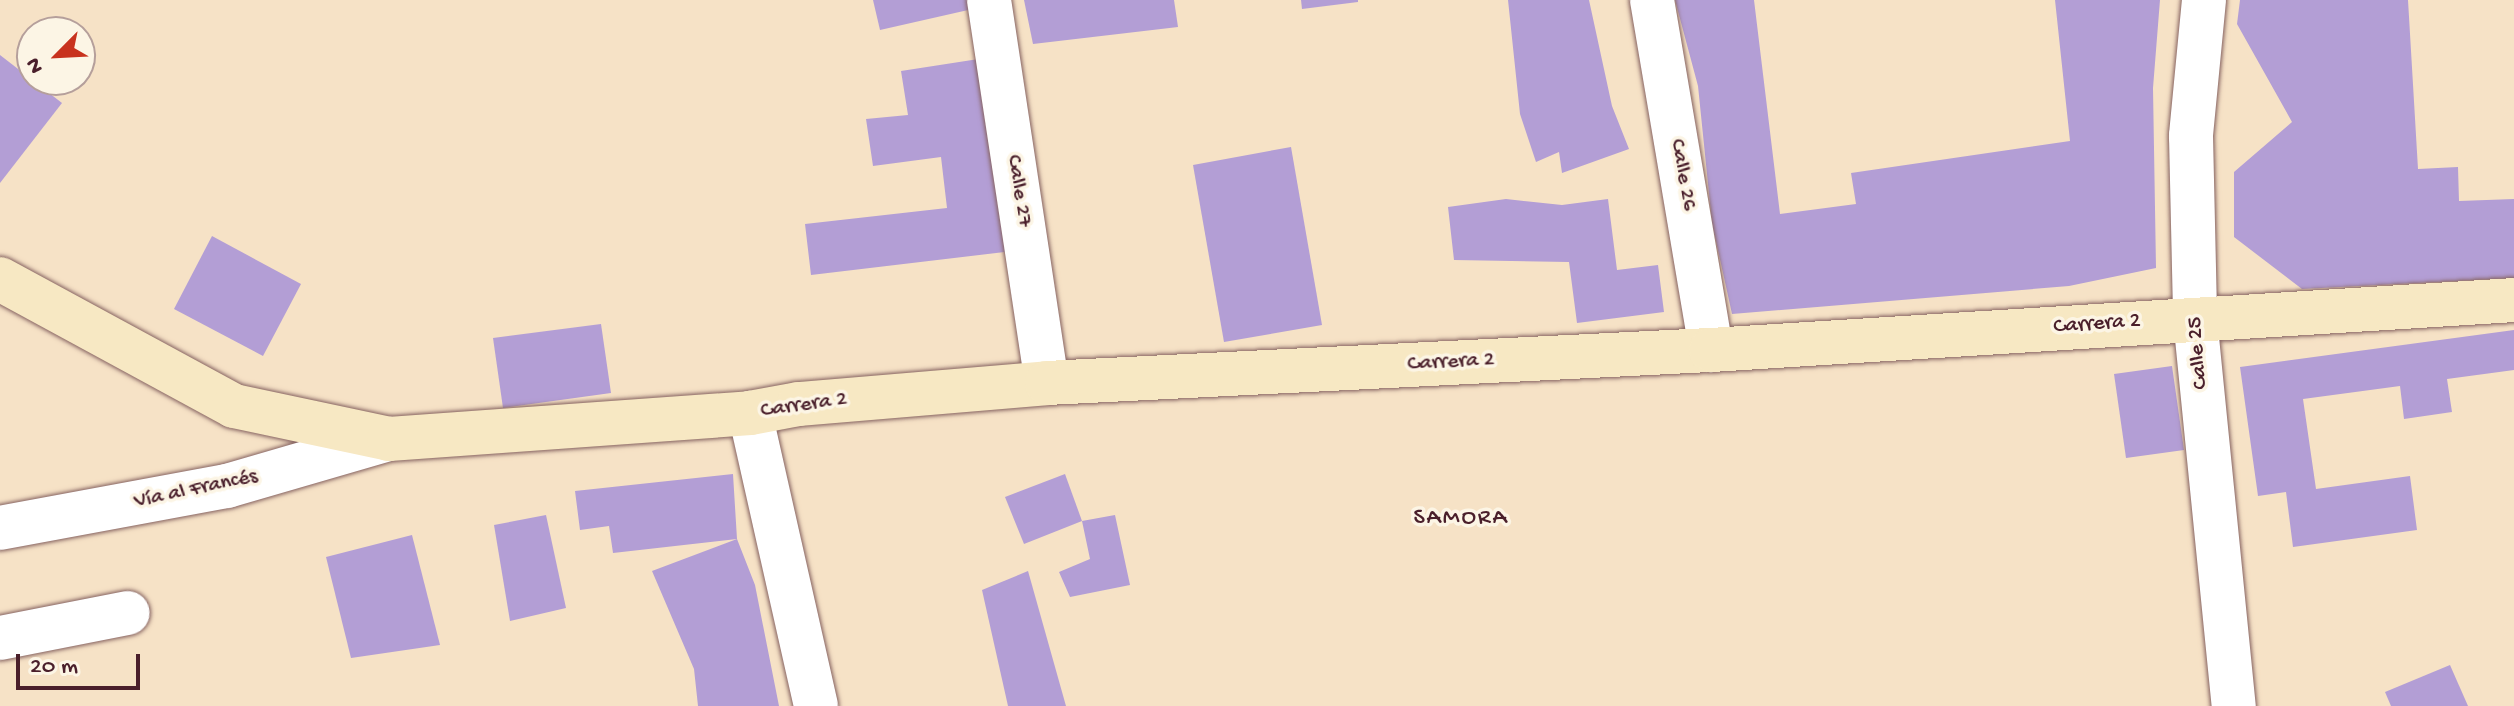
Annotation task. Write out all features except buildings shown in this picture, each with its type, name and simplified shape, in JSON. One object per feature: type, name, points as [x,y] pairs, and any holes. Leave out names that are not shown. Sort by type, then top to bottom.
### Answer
[{"type":"street","name":"Calle 27","points":[[989,0],[1047,383]]},
{"type":"street","name":"Calle 26","points":[[1652,0],[1711,350]]},
{"type":"street","name":"Calle 25","points":[[2204,0],[2191,136],[2195,318],[2234,706]]},
{"type":"street","name":"Carrera 2","points":[[0,279],[234,406],[389,439],[750,413],[799,404],[1047,383],[1711,350],[2514,300]]},
{"type":"street","points":[[750,413],[816,706]]},
{"type":"street","name":"Vía al Francés","points":[[0,528],[227,486],[389,439]]},
{"type":"street","points":[[0,638],[128,613]]},
{"type":"district","name":"SAMORA","points":[[1461,519]]}]
